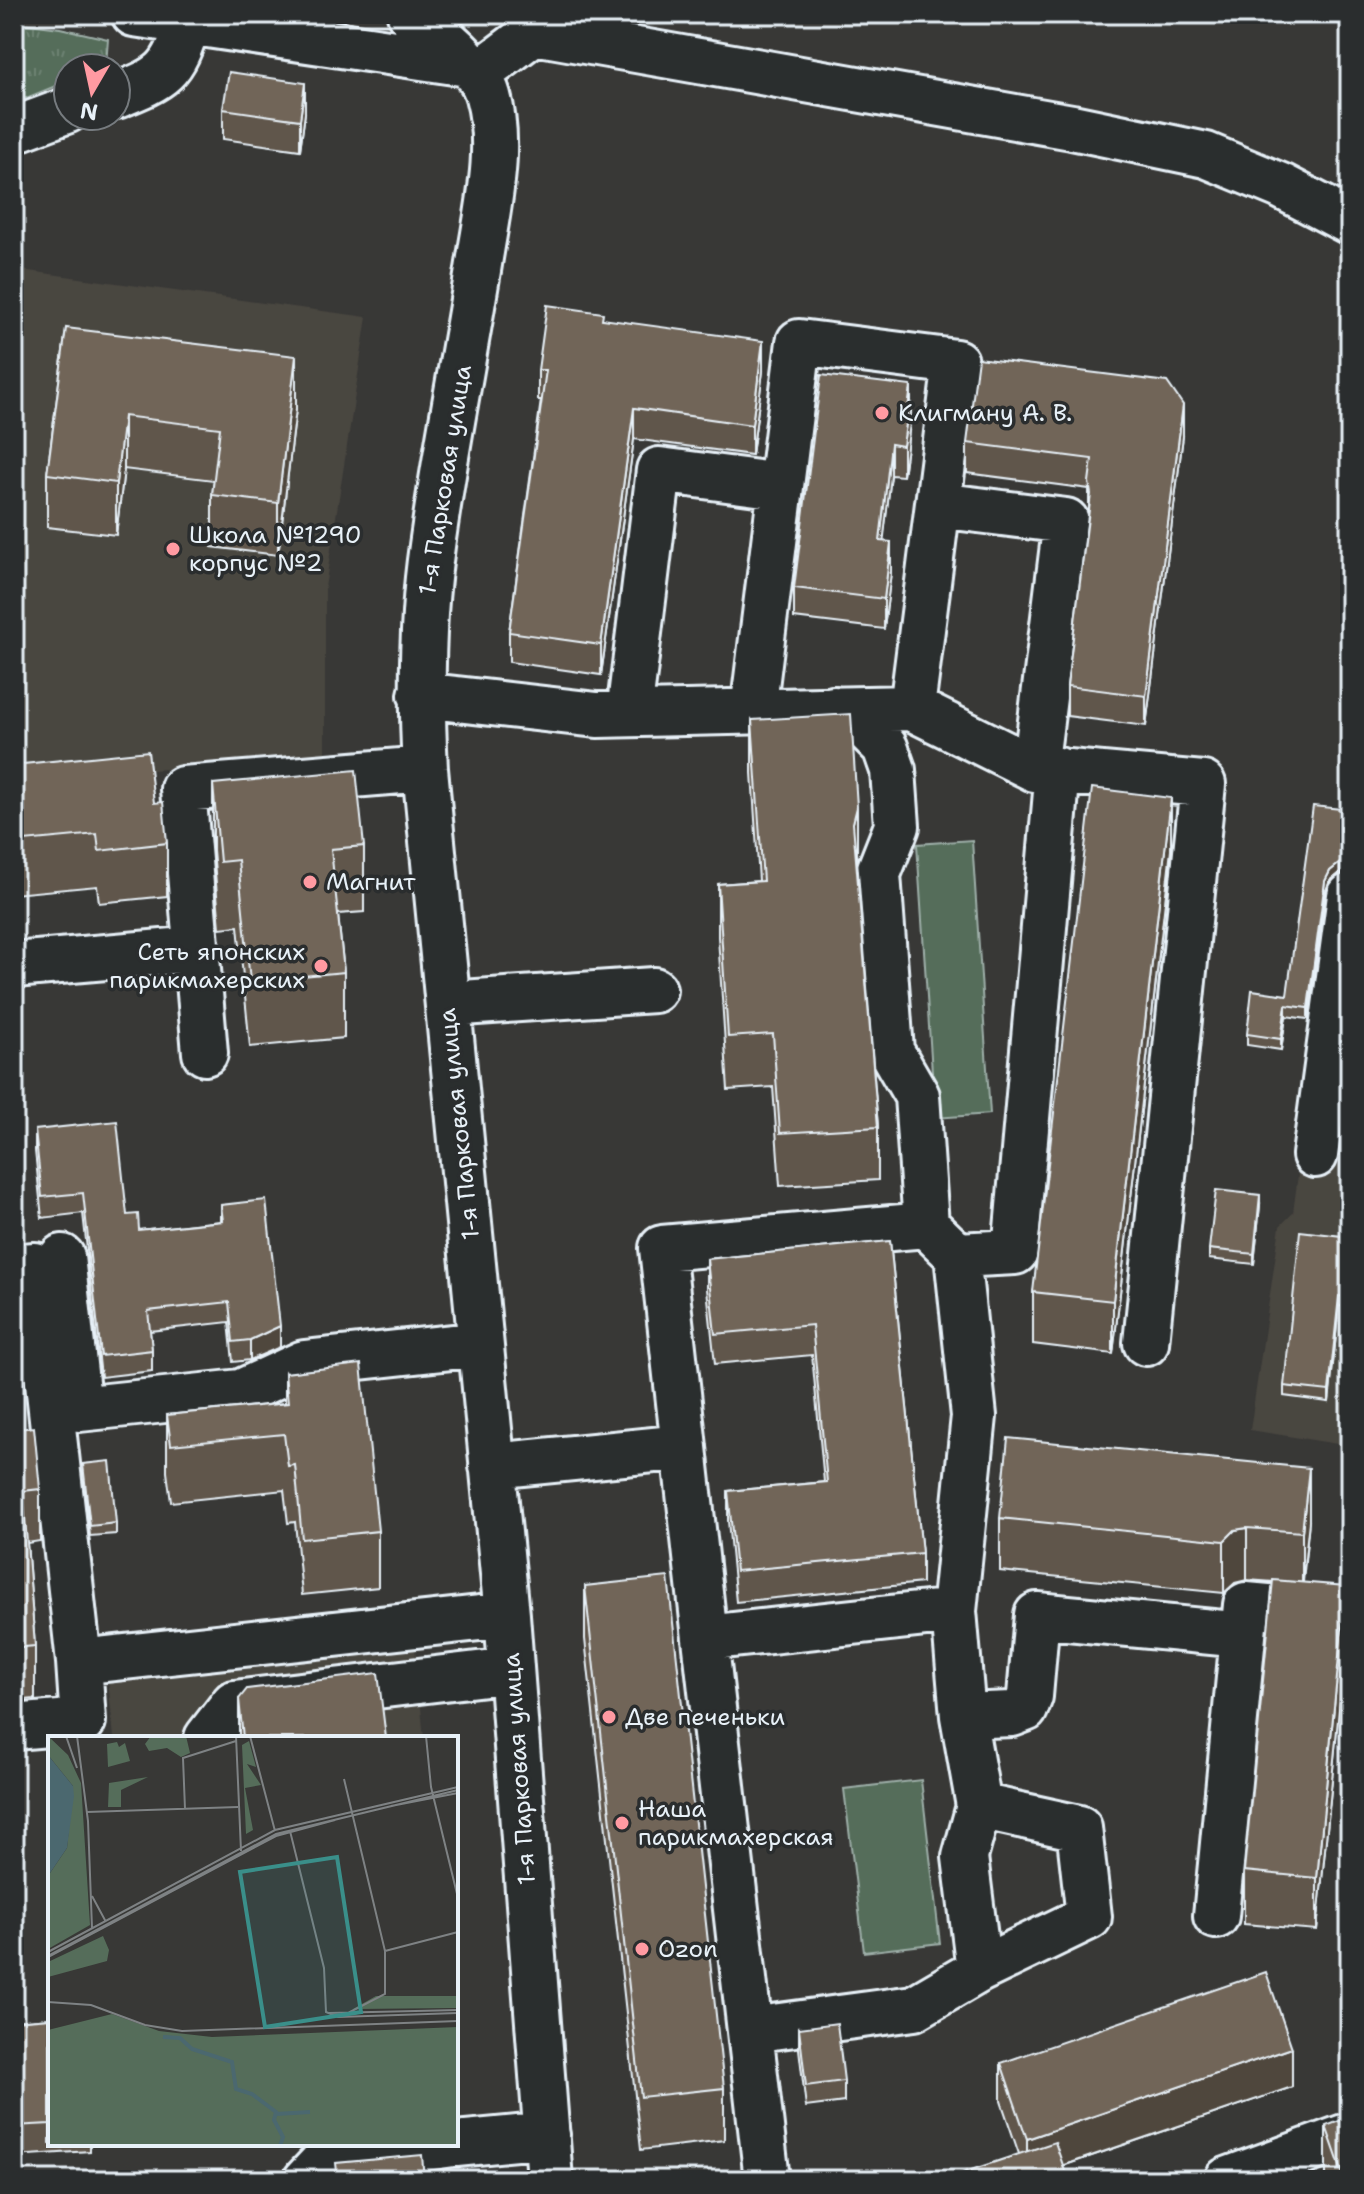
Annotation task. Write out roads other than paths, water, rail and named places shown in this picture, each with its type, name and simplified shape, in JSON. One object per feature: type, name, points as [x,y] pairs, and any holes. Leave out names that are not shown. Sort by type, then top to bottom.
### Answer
[{"type":"street","points":[[134,14],[473,69],[534,32],[1072,127],[1206,155],[1281,186],[1349,222]]},
{"type":"street","points":[[410,14],[429,25],[473,69]]},
{"type":"street","points":[[132,89],[166,72],[177,57],[188,22]]},
{"type":"street","name":"1-я Парковая улица","points":[[473,69],[488,94],[492,118],[490,192],[432,545],[422,636],[421,695],[425,769],[507,1615],[550,2180]]},
{"type":"street","points":[[14,130],[52,116]]},
{"type":"street","points":[[753,711],[799,342],[956,362],[912,708]]},
{"type":"street","points":[[629,714],[659,470],[781,486]]},
{"type":"street","points":[[938,505],[1066,521],[1046,770],[1015,1252],[957,1255]]},
{"type":"street","points":[[421,695],[597,715],[912,708],[1046,770],[1203,784],[1146,1343]]},
{"type":"street","points":[[834,709],[863,725],[885,747],[893,770],[897,826],[878,874],[891,1051],[917,1096],[926,1225],[957,1255],[974,1416],[954,1611],[963,1716],[979,1806],[965,1857],[979,1970]]},
{"type":"street","points":[[205,1053],[183,789],[425,769]]},
{"type":"street","points":[[1315,1155],[1350,896]]},
{"type":"street","points":[[14,965],[197,949]]},
{"type":"street","points":[[448,1004],[654,990]]},
{"type":"street","points":[[767,2180],[662,1248],[926,1225]]},
{"type":"street","points":[[62,1257],[79,1409],[241,1392],[304,1363],[480,1344]]},
{"type":"street","points":[[14,1267],[35,1265],[83,1721],[14,1727]]},
{"type":"street","points":[[492,1466],[684,1447]]},
{"type":"street","points":[[1216,1916],[1246,1605],[1350,1614]]},
{"type":"street","points":[[705,1638],[954,1611]]},
{"type":"street","points":[[79,1662],[507,1615]]},
{"type":"street","points":[[963,1716],[1012,1714],[1025,1709],[1030,1696],[1037,1615],[1243,1635]]},
{"type":"street","points":[[209,1736],[234,1703],[511,1670]]},
{"type":"street","points":[[750,2030],[914,2008],[979,1970],[1089,1917],[1079,1828],[979,1806]]},
{"type":"street","points":[[458,2144],[547,2135]]},
{"type":"street","points":[[1227,2180],[1350,2135]]},
{"type":"street","points":[[306,2180],[322,2163],[441,2146]]},
{"type":"place","name":"Клигману А. В.","points":[[882,413]]},
{"type":"place","name":"Школа №1290 корпус №2","points":[[173,549]]},
{"type":"place","name":"Магнит","points":[[310,882]]},
{"type":"place","name":"Сеть японских парикмахерских","points":[[321,966]]},
{"type":"place","name":"Две печеньки","points":[[609,1717]]},
{"type":"place","name":"Наша парикмахерская","points":[[622,1823]]},
{"type":"place","name":"Ozon","points":[[642,1949]]}]
